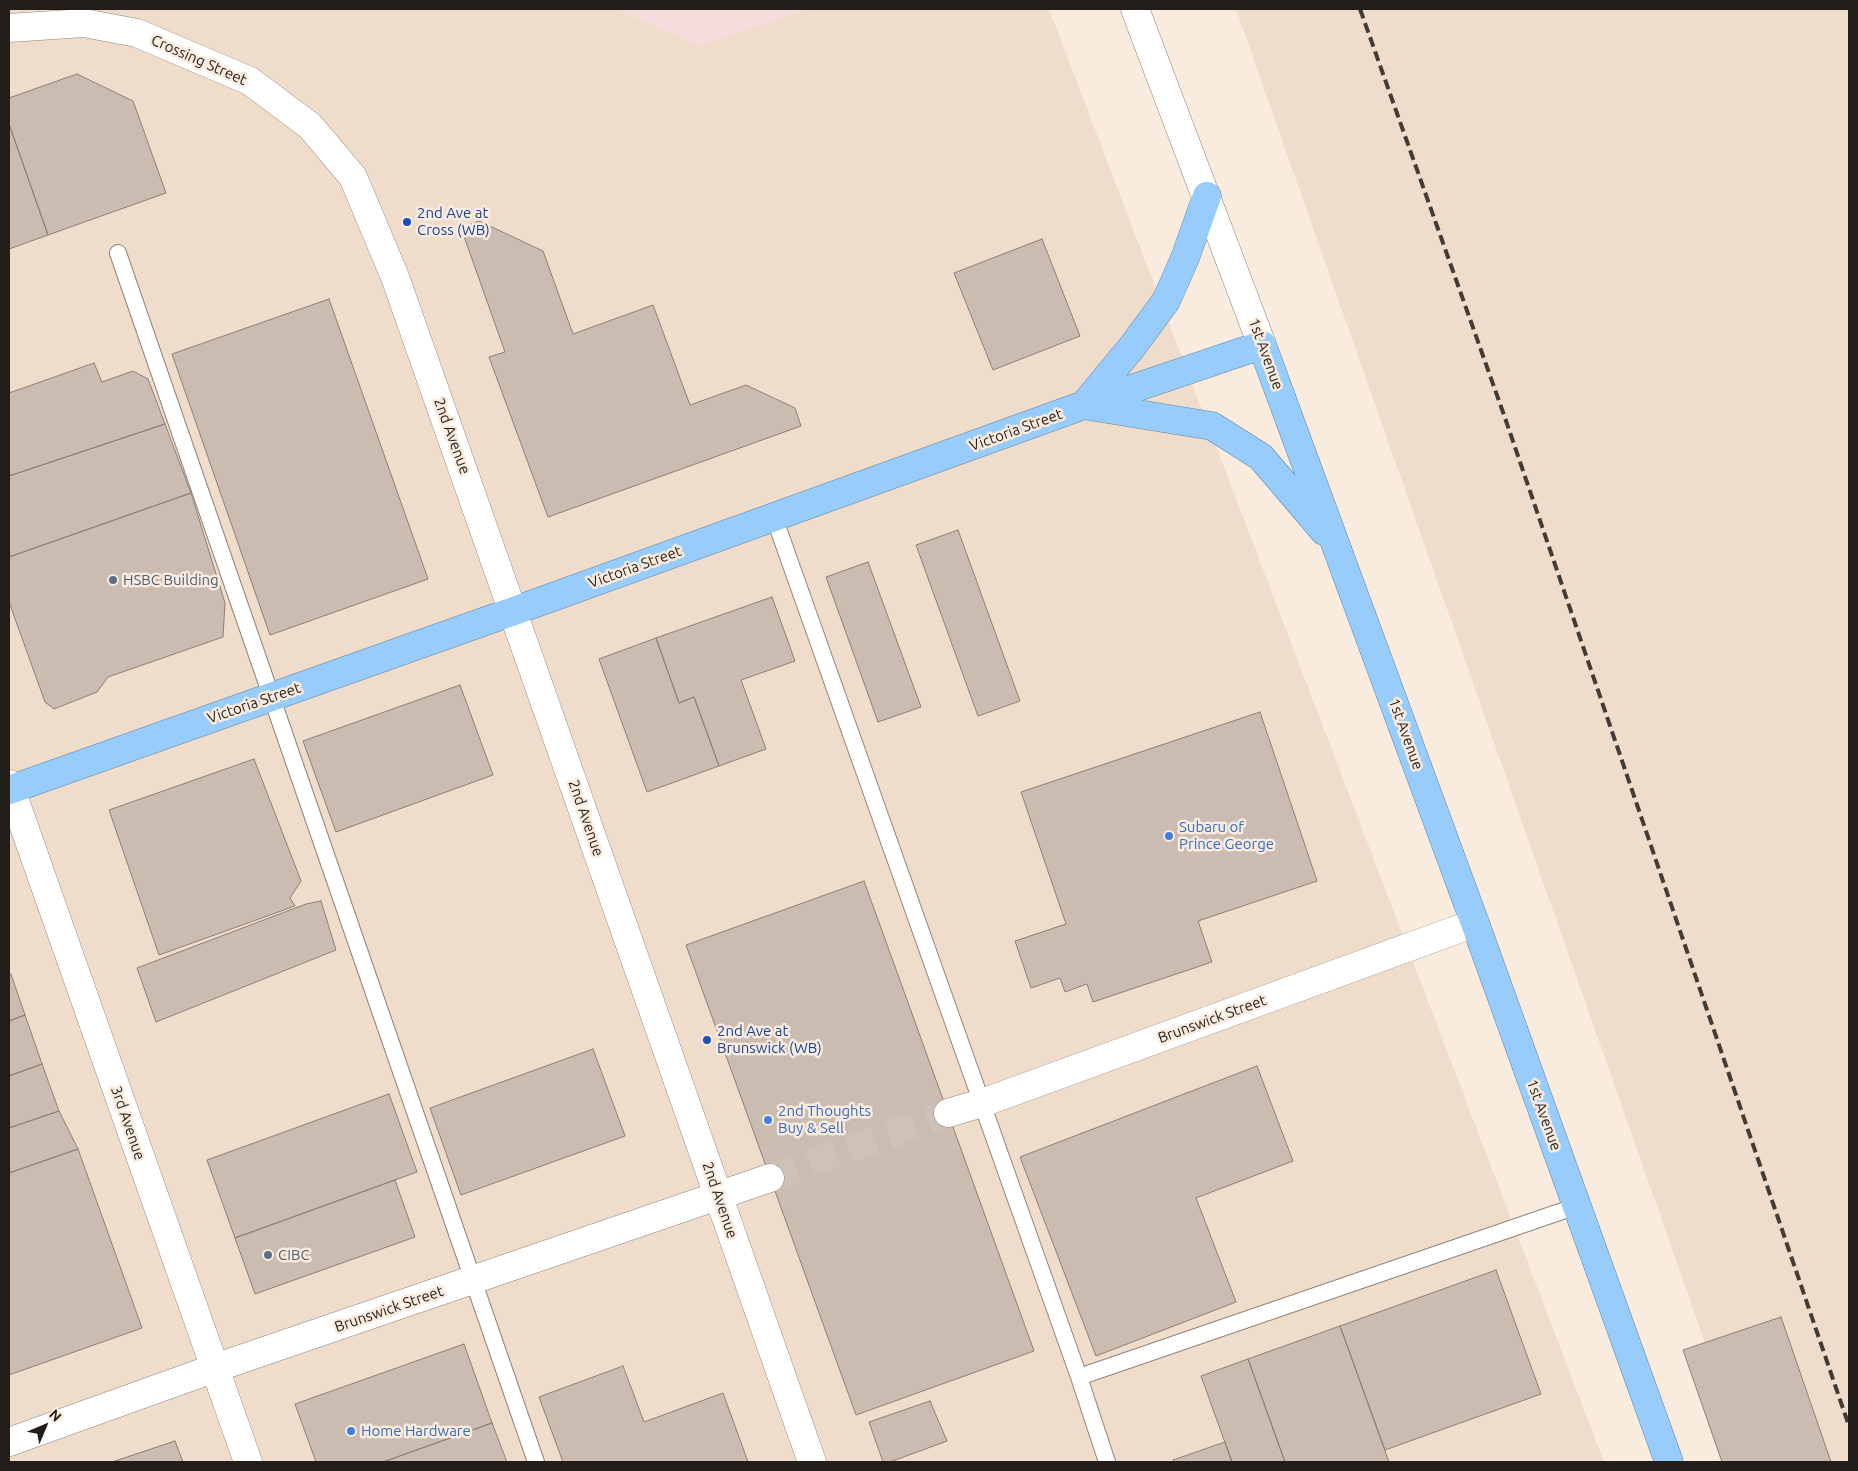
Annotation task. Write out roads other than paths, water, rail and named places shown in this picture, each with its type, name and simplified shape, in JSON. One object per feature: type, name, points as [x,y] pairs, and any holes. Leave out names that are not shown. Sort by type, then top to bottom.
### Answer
[{"type":"highway","points":[[1084,405],[1132,347],[1166,301],[1185,258],[1207,196]]},
{"type":"highway","name":"Victoria Street","points":[[9,788],[514,611],[1084,405],[1262,345]]},
{"type":"highway","name":"1st Avenue","points":[[1262,345],[1475,922],[1669,1462]]},
{"type":"highway","points":[[1084,405],[1212,426],[1261,457],[1336,546]]},
{"type":"main road","name":"1st Avenue","points":[[1135,9],[1262,345]]},
{"type":"main road","name":"Crossing Street","points":[[13,29],[84,24],[137,33],[250,81],[310,126],[353,177]]},
{"type":"main road","name":"2nd Avenue","points":[[353,177],[395,277],[812,1462]]},
{"type":"main road","name":"3rd Avenue","points":[[9,788],[248,1462]]},
{"type":"main road","name":"Brunswick Street","points":[[948,1113],[982,1103],[1475,922]]},
{"type":"main road","name":"Brunswick Street","points":[[9,1442],[215,1368],[770,1178]]},
{"type":"lane","points":[[118,253],[536,1462]]},
{"type":"lane","points":[[774,517],[1079,1377],[1107,1462]]},
{"type":"lane","points":[[1079,1377],[1577,1206]]},
{"type":"tunnel","points":[[770,1178],[948,1113]]},
{"type":"railway","points":[[1360,9],[1504,415],[1849,1426]]},
{"type":"place","name":"2nd Ave at Cross (WB)","points":[[407,222]]},
{"type":"place","name":"HSBC Building","points":[[113,580]]},
{"type":"place","name":"Subaru of Prince George","points":[[1169,836]]},
{"type":"place","name":"2nd Ave at Brunswick (WB)","points":[[707,1040]]},
{"type":"place","name":"2nd Thoughts Buy & Sell","points":[[768,1120]]},
{"type":"place","name":"CIBC","points":[[268,1255]]},
{"type":"place","name":"Home Hardware","points":[[351,1431]]}]
